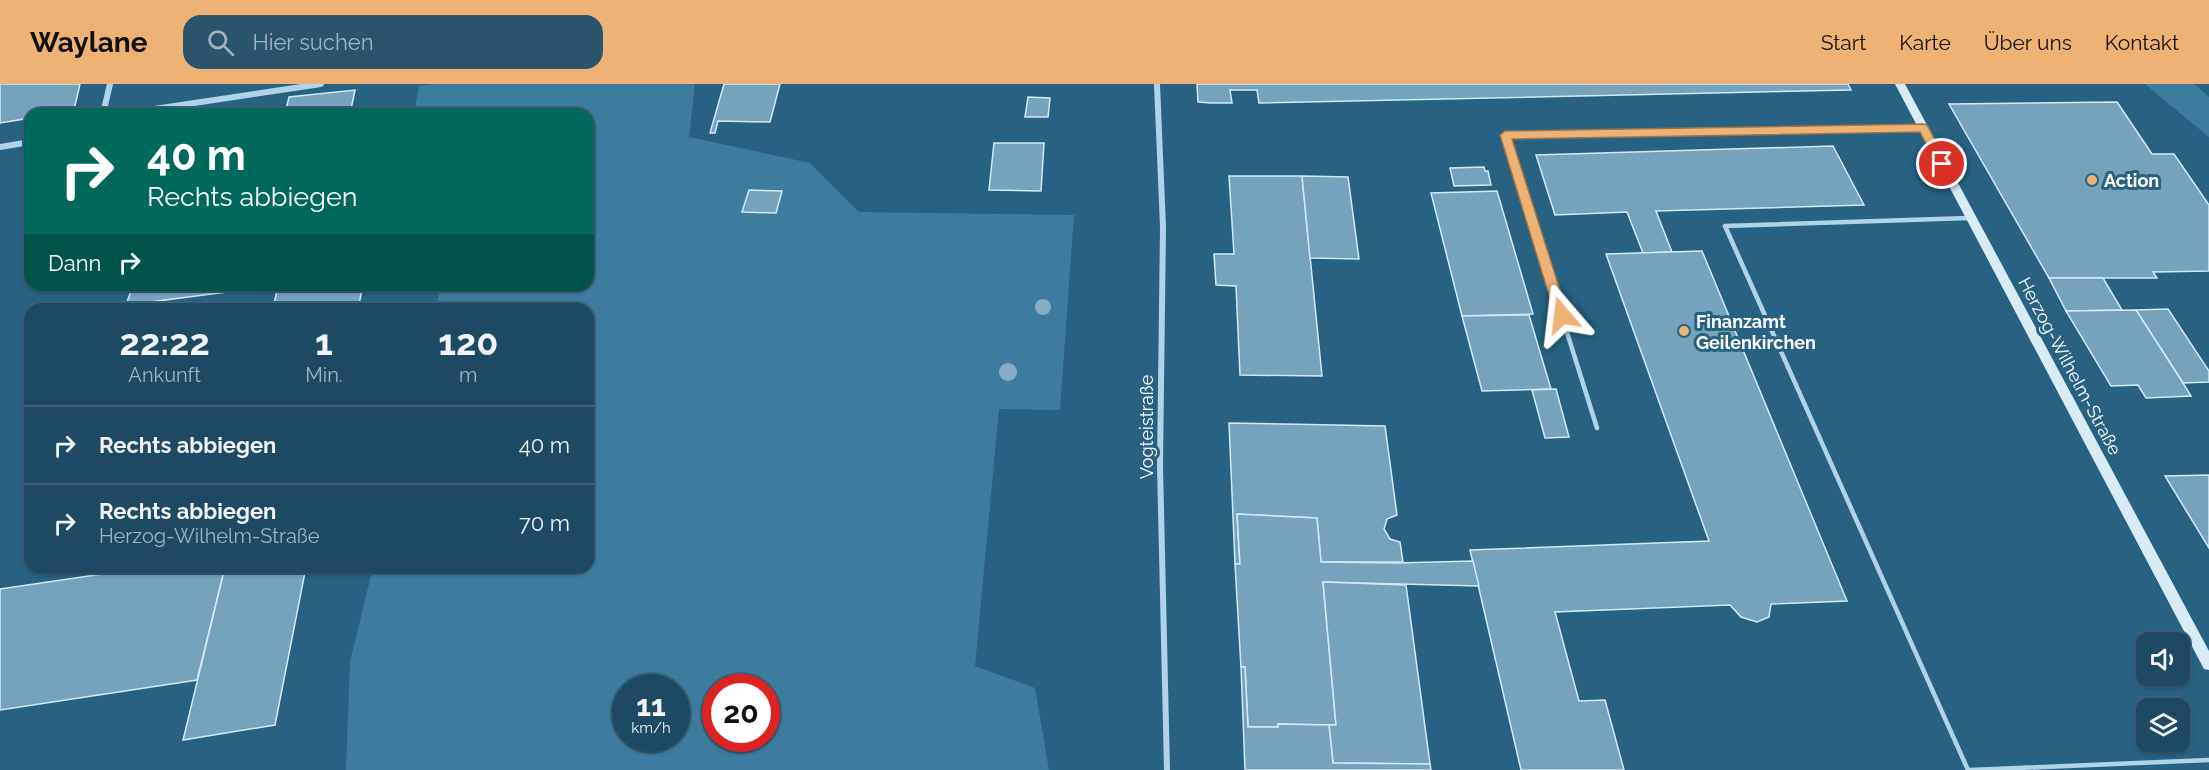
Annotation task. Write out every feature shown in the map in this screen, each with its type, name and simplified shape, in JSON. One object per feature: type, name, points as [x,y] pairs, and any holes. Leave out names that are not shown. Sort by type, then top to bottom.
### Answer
[{"type":"street","points":[[104,108],[110,84]]},
{"type":"street","points":[[161,108],[321,84]]},
{"type":"street","name":"Vogteistraße","points":[[1157,84],[1163,216],[1160,466],[1167,770]]},
{"type":"street","name":"Herzog-Wilhelm-Straße","points":[[1900,84],[2209,664]]},
{"type":"street","points":[[0,147],[24,143]]},
{"type":"lane","points":[[1597,428],[1505,135],[1923,128]]},
{"type":"lane","points":[[1970,218],[1725,226],[1969,770],[2209,760]]},
{"type":"shaded area","points":[[433,84],[695,84],[689,137],[810,163],[859,212],[1074,215],[1060,410],[999,409],[975,666],[1035,688],[1049,770],[346,770],[350,662],[372,573],[594,573],[594,303],[437,303],[440,291],[594,291],[594,108],[415,108],[419,86]]},
{"type":"shaded area","points":[[2145,84],[2194,84],[2209,97],[2209,137]]},
{"type":"building","points":[[0,84],[80,84],[74,108],[24,108],[24,119],[0,123]]},
{"type":"building","points":[[724,84],[780,84],[770,122],[718,121],[715,133],[710,133]]},
{"type":"building","points":[[1197,84],[1848,84],[1851,90],[1259,103],[1257,90],[1230,90],[1232,103],[1211,103],[1198,102]]},
{"type":"building","points":[[355,90],[351,108],[286,108],[289,97]]},
{"type":"building","points":[[1028,97],[1050,98],[1048,117],[1025,117]]},
{"type":"building","name":"Action","points":[[2117,102],[2152,154],[2174,154],[2209,205],[2209,271],[2153,272],[2157,278],[2049,278],[1949,104]]},
{"type":"building","points":[[994,143],[1044,143],[1041,191],[989,190]]},
{"type":"building","points":[[1833,146],[1864,205],[1656,211],[1672,252],[1643,253],[1627,212],[1555,215],[1536,155]]},
{"type":"building","points":[[1484,167],[1485,171],[1488,171],[1491,185],[1454,186],[1450,168]]},
{"type":"building","points":[[1229,176],[1302,176],[1322,376],[1240,375],[1236,286],[1216,285],[1214,254],[1234,254]]},
{"type":"building","points":[[1302,176],[1348,177],[1359,259],[1310,258]]},
{"type":"building","points":[[749,190],[782,191],[776,213],[742,212]]},
{"type":"building","points":[[1497,191],[1533,314],[1462,316],[1431,193]]},
{"type":"building","points":[[1702,251],[1847,601],[1771,604],[1769,617],[1757,622],[1741,617],[1730,605],[1555,612],[1579,701],[1605,700],[1624,770],[1521,770],[1470,550],[1709,541],[1606,254]]},
{"type":"building","points":[[2049,278],[2103,278],[2122,310],[2066,311]]},
{"type":"building","points":[[131,291],[235,291],[142,303],[127,303]]},
{"type":"building","points":[[277,291],[362,291],[359,303],[274,303]]},
{"type":"building","points":[[2168,309],[2209,371],[2209,382],[2183,383],[2136,310]]},
{"type":"building","points":[[2136,310],[2191,396],[2146,398],[2138,385],[2111,386],[2066,311]]},
{"type":"building","points":[[1529,315],[1551,389],[1482,391],[1462,316]]},
{"type":"building","points":[[1556,389],[1569,437],[1545,438],[1532,390]]},
{"type":"building","points":[[1229,423],[1385,426],[1397,515],[1387,519],[1384,529],[1390,539],[1400,542],[1403,562],[1321,562],[1317,518],[1237,514],[1240,564],[1235,564]]},
{"type":"building","points":[[2209,475],[2209,548],[2165,476]]},
{"type":"building","points":[[1237,514],[1317,518],[1321,562],[1473,561],[1479,586],[1323,582],[1336,725],[1278,724],[1278,727],[1248,727],[1245,667],[1241,667],[1235,564],[1240,564]]},
{"type":"building","points":[[109,573],[224,573],[197,680],[0,710],[0,589]]},
{"type":"building","points":[[224,573],[305,573],[275,725],[183,740]]},
{"type":"building","points":[[1323,582],[1406,585],[1430,764],[1333,763],[1329,725],[1336,725]]},
{"type":"building","points":[[1241,667],[1245,667],[1248,727],[1278,727],[1278,724],[1329,725],[1333,763],[1430,764],[1431,770],[1245,770]]},
{"type":"place","name":"Action","points":[[2092,180]]},
{"type":"place","name":"Finanzamt Geilenkirchen","points":[[1684,331]]},
{"type":"route","points":[[1562,315],[1505,135],[1923,128],[1942,164]]}]
